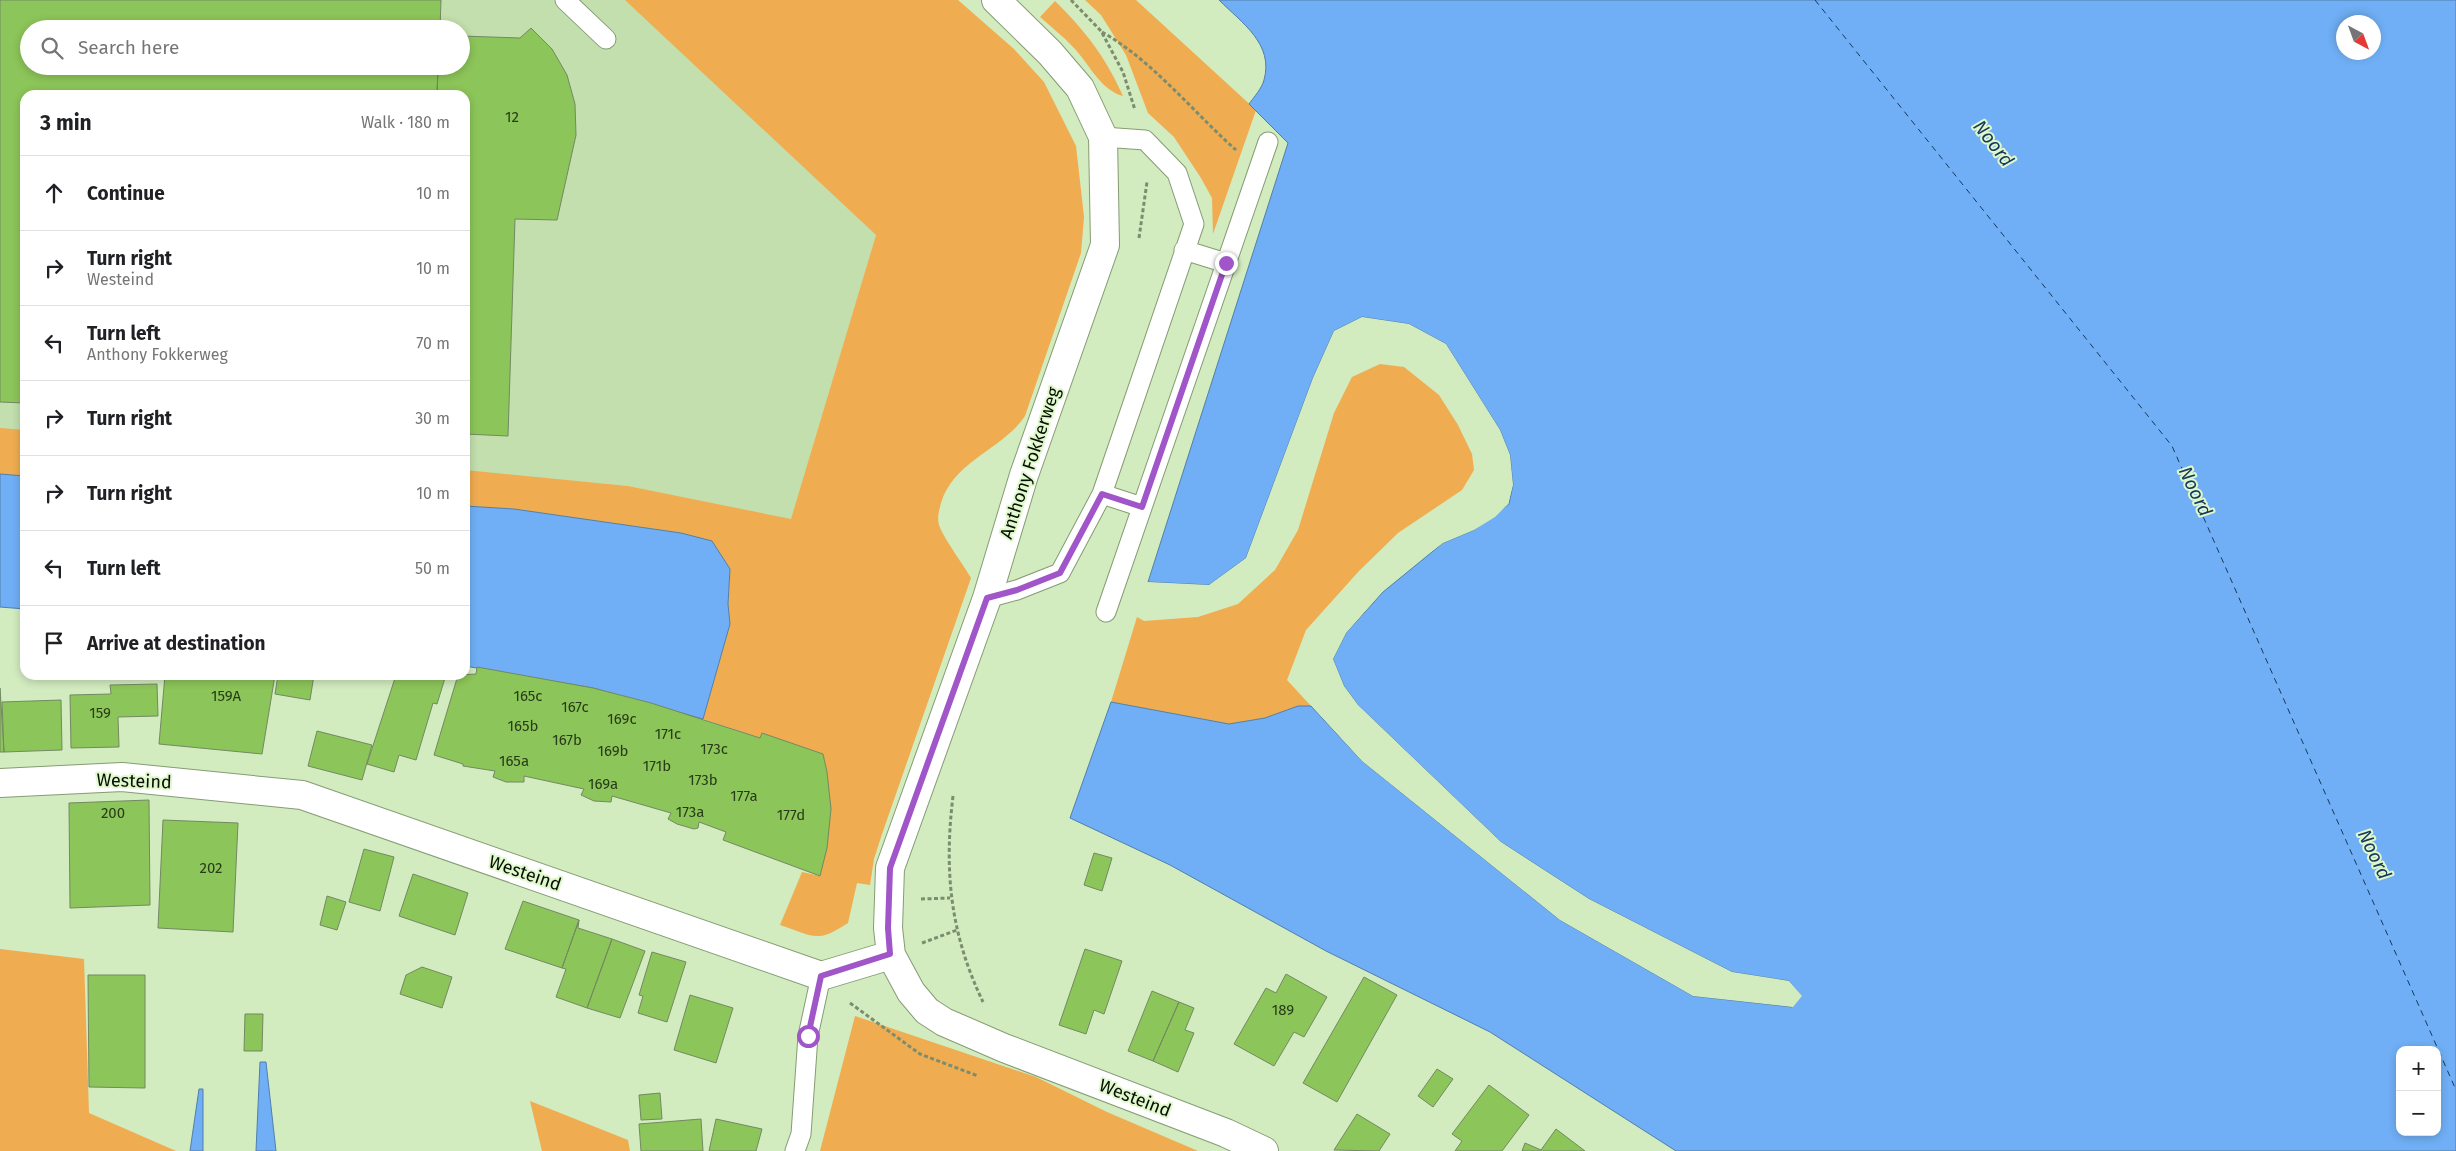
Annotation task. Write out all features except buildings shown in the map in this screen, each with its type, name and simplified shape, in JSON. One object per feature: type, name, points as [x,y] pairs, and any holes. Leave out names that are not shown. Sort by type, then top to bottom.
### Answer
[{"type":"street","name":"Anthony Fokkerweg","points":[[890,954],[888,928],[890,868],[987,598],[1024,475],[1105,245],[1103,137],[1080,88],[1050,52],[996,0]]},
{"type":"street","name":"Westeind","points":[[0,783],[122,777],[302,794],[821,976]]},
{"type":"street","points":[[821,976],[890,954]]},
{"type":"street","name":"Westeind","points":[[890,954],[911,992],[927,1011],[944,1022],[1004,1048],[1174,1112],[1264,1151]]},
{"type":"lane","points":[[565,0],[606,39]]},
{"type":"lane","points":[[987,598],[1017,590],[1060,573],[1102,494],[1194,224],[1177,173],[1145,140],[1103,137]]},
{"type":"lane","points":[[1106,612],[1268,142]]},
{"type":"lane","points":[[1184,250],[1226,263]]},
{"type":"lane","points":[[1102,494],[1142,507]]},
{"type":"lane","points":[[795,1151],[801,1134],[808,1036],[821,976]]},
{"type":"path","points":[[1100,31],[1119,41],[1192,107],[1235,150]]},
{"type":"path","points":[[957,930],[977,989],[1004,1048]]},
{"type":"shaded area","points":[[0,0],[629,0],[876,235],[791,520],[628,486],[470,471],[470,90],[20,90],[20,431],[0,429]]},
{"type":"shaded area","points":[[625,0],[958,0],[1014,49],[1044,82],[1076,146],[1084,217],[1081,253],[1025,416],[1004,438],[956,476],[947,488],[941,503],[938,517],[941,531],[971,578],[881,837],[874,859],[870,885],[857,883],[848,923],[829,934],[815,936],[780,925],[802,872],[820,876],[829,815],[828,785],[823,754],[762,733],[760,738],[703,719],[730,624],[728,604],[730,569],[681,533],[514,509],[470,506],[470,470],[628,486],[791,519],[876,235]]},
{"type":"shaded area","points":[[1085,0],[1136,0],[1256,110],[1213,234],[1212,198],[1174,137],[1148,113],[1126,55],[1101,15]]},
{"type":"shaded area","points":[[1055,1],[1094,45],[1123,96],[1115,93],[1101,82],[1079,53],[1040,17]]},
{"type":"shaded area","points":[[1380,364],[1404,367],[1439,395],[1458,425],[1472,454],[1474,470],[1462,490],[1398,533],[1359,571],[1306,630],[1287,680],[1311,706],[1298,706],[1265,718],[1229,724],[1111,702],[1137,617],[1144,621],[1198,617],[1238,604],[1275,570],[1298,530],[1334,413],[1352,377]]},
{"type":"shaded area","points":[[0,428],[20,430],[20,476],[0,474]]},
{"type":"shaded area","points":[[0,949],[84,959],[89,1113],[176,1151],[0,1151]]},
{"type":"shaded area","points":[[855,1016],[1036,1077],[1107,1112],[1198,1151],[820,1151]]},
{"type":"shaded area","points":[[530,1101],[628,1140],[630,1151],[542,1151]]},
{"type":"water","name":"Noord","points":[[1219,0],[2456,0],[2456,1151],[1676,1151],[1490,1032],[1326,951],[1170,865],[1070,818],[1111,702],[1229,724],[1265,718],[1298,706],[1311,706],[1362,761],[1560,920],[1693,996],[1792,1007],[1801,996],[1789,981],[1732,972],[1589,899],[1501,842],[1358,705],[1344,686],[1333,659],[1346,633],[1383,592],[1443,543],[1474,530],[1509,504],[1513,485],[1510,455],[1500,430],[1446,344],[1409,324],[1362,317],[1334,331],[1313,378],[1246,558],[1209,585],[1148,582],[1288,143],[1249,104],[1260,89],[1266,67],[1260,45],[1246,26]]},
{"type":"water","points":[[0,474],[20,476],[20,609],[0,607]]},
{"type":"water","points":[[470,506],[514,509],[681,533],[712,541],[730,569],[728,604],[730,624],[703,719],[593,688],[470,667]]},
{"type":"water","points":[[260,1062],[266,1062],[276,1151],[256,1151]]},
{"type":"water","points":[[199,1089],[203,1089],[203,1151],[190,1151]]},
{"type":"pier","points":[[1362,317],[1409,324],[1446,344],[1500,430],[1510,455],[1513,485],[1508,504],[1495,517],[1474,530],[1443,543],[1405,571],[1382,592],[1346,633],[1333,659],[1344,686],[1358,705],[1501,842],[1589,899],[1732,972],[1789,981],[1802,996],[1793,1007],[1693,996],[1560,920],[1362,761],[1309,703],[1313,704],[1364,759],[1561,918],[1693,993],[1791,1004],[1798,996],[1788,984],[1731,974],[1588,902],[1499,844],[1356,707],[1342,687],[1330,659],[1344,631],[1381,590],[1404,569],[1441,541],[1473,528],[1506,503],[1510,485],[1507,456],[1498,431],[1444,346],[1408,326],[1363,319],[1336,333],[1316,379],[1248,560],[1209,587],[1148,584],[1148,582],[1209,585],[1246,558],[1313,378],[1334,331]]},
{"type":"ferry route","points":[[1815,0],[2172,446],[2456,1090]]},
{"type":"route","points":[[808,1036],[821,976],[890,954],[888,928],[890,868],[987,598],[1017,590],[1060,573],[1102,494],[1142,507],[1226,263]]}]
